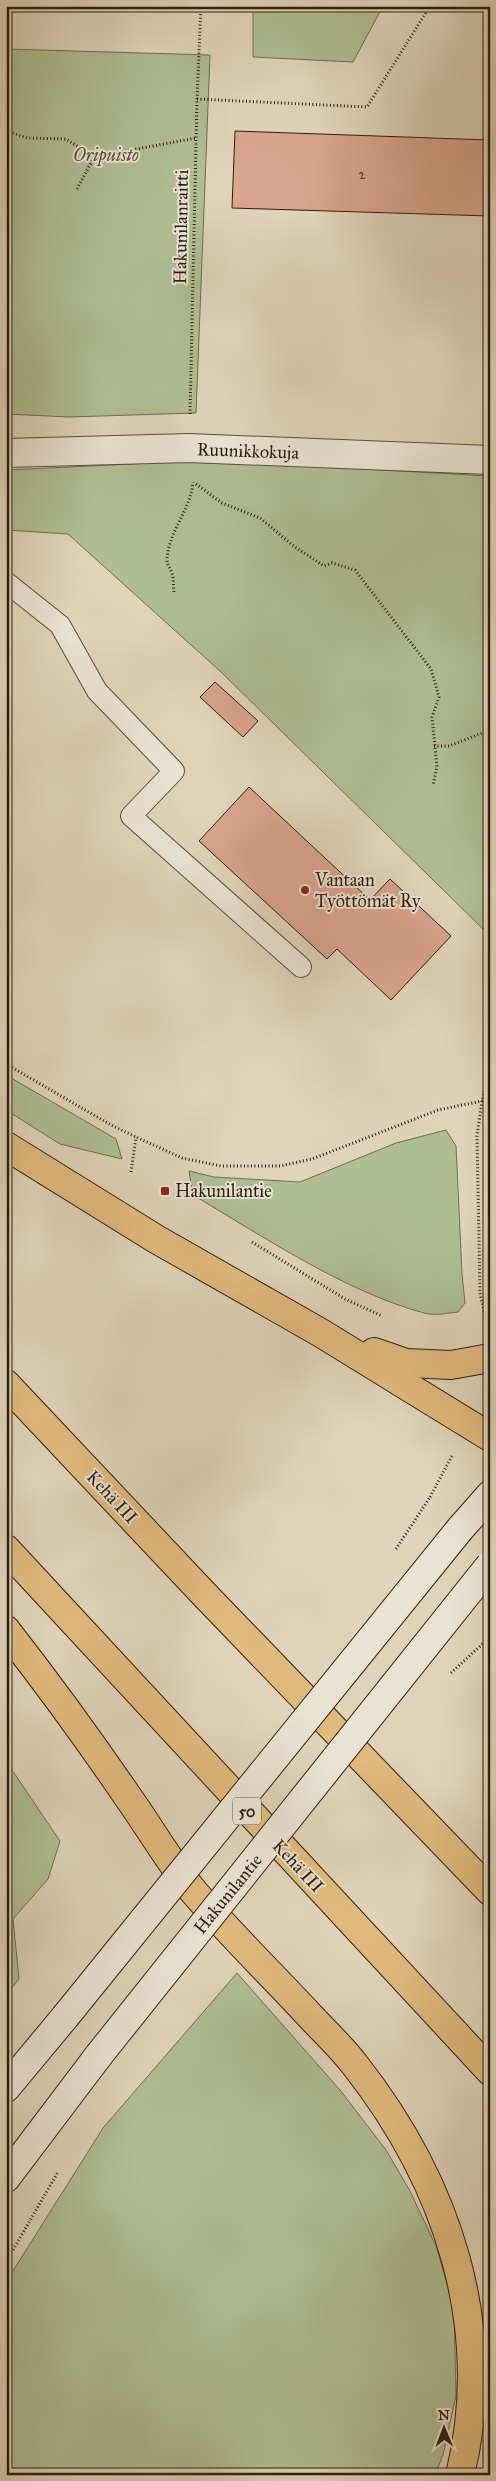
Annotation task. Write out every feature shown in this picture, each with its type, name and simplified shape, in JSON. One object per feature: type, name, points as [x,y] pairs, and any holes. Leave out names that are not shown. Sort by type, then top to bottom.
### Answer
[{"type":"highway","points":[[6,1146],[156,1239],[321,1333],[490,1437]]},
{"type":"highway","points":[[321,1333],[406,1363],[451,1365],[490,1358]]},
{"type":"highway","name":"Kehä III","points":[[6,1384],[208,1599],[490,1890]]},
{"type":"highway","name":"Kehä III","points":[[6,1550],[490,2071]]},
{"type":"highway","points":[[6,1630],[66,1707],[193,1890],[354,2064],[401,2127],[427,2174],[449,2219],[476,2307],[481,2364],[475,2419],[460,2475]]},
{"type":"main road","name":"Ruunikkokuja","points":[[6,454],[189,448],[490,460]]},
{"type":"main road","points":[[6,2088],[460,1528],[490,1495]]},
{"type":"main road","name":"Hakunilantie","points":[[6,2178],[99,2055],[490,1566]]},
{"type":"lane","points":[[6,582],[60,625],[97,691],[174,770],[131,816],[301,967]]},
{"type":"path","name":"Hakunilanraitti","points":[[189,448],[201,6]]},
{"type":"path","points":[[197,99],[367,107],[430,6]]},
{"type":"path","points":[[6,131],[27,138],[66,139],[94,158],[196,138]]},
{"type":"path","points":[[77,189],[94,158]]},
{"type":"path","points":[[174,592],[173,578],[167,564],[167,556],[175,526],[188,506],[193,482],[222,504],[260,518],[295,547],[324,566],[332,563],[355,570],[431,668],[439,697],[432,717],[437,767],[433,786]]},
{"type":"path","points":[[434,746],[449,746],[490,730]]},
{"type":"path","points":[[6,1064],[111,1125],[136,1137],[182,1158],[221,1166],[280,1166],[332,1153],[438,1110],[490,1101]]},
{"type":"path","points":[[488,1330],[480,1293],[477,1136],[482,1101],[490,1072]]},
{"type":"path","points":[[131,1172],[136,1137]]},
{"type":"path","points":[[252,1242],[345,1299],[384,1317]]},
{"type":"path","points":[[430,1497],[455,1450]]},
{"type":"path","points":[[6,2262],[60,2167]]},
{"type":"green space","points":[[253,6],[383,6],[353,62],[253,57]]},
{"type":"green space","name":"Oripuisto","points":[[6,49],[210,55],[196,413],[69,417],[6,414]]},
{"type":"green space","points":[[174,462],[274,464],[490,476],[490,922],[483,929],[221,672],[68,534],[6,530],[6,470]]},
{"type":"green space","points":[[6,1075],[116,1139],[122,1159],[60,1144],[6,1110]]},
{"type":"green space","points":[[446,1130],[456,1146],[465,1303],[458,1312],[428,1314],[395,1304],[365,1291],[305,1262],[193,1195],[189,1171],[214,1177],[300,1182],[396,1143]]},
{"type":"green space","points":[[6,1761],[60,1841],[48,1879],[13,1919],[19,1979],[6,1995]]},
{"type":"green space","points":[[237,1973],[340,2090],[386,2150],[410,2191],[436,2246],[454,2308],[456,2396],[443,2455],[435,2475],[6,2475],[6,2282],[103,2128]]},
{"type":"building","points":[[235,131],[490,140],[490,216],[232,208]]},
{"type":"building","points":[[215,682],[258,721],[243,737],[200,697]]},
{"type":"building","name":"Vantaan Työttömät Ry","points":[[249,787],[370,900],[390,879],[451,936],[391,1000],[337,949],[327,959],[199,841]]},
{"type":"place","name":"Vantaan Työttömät Ry","points":[[305,890]]},
{"type":"place","name":"Hakunilantie","points":[[165,1191]]}]
